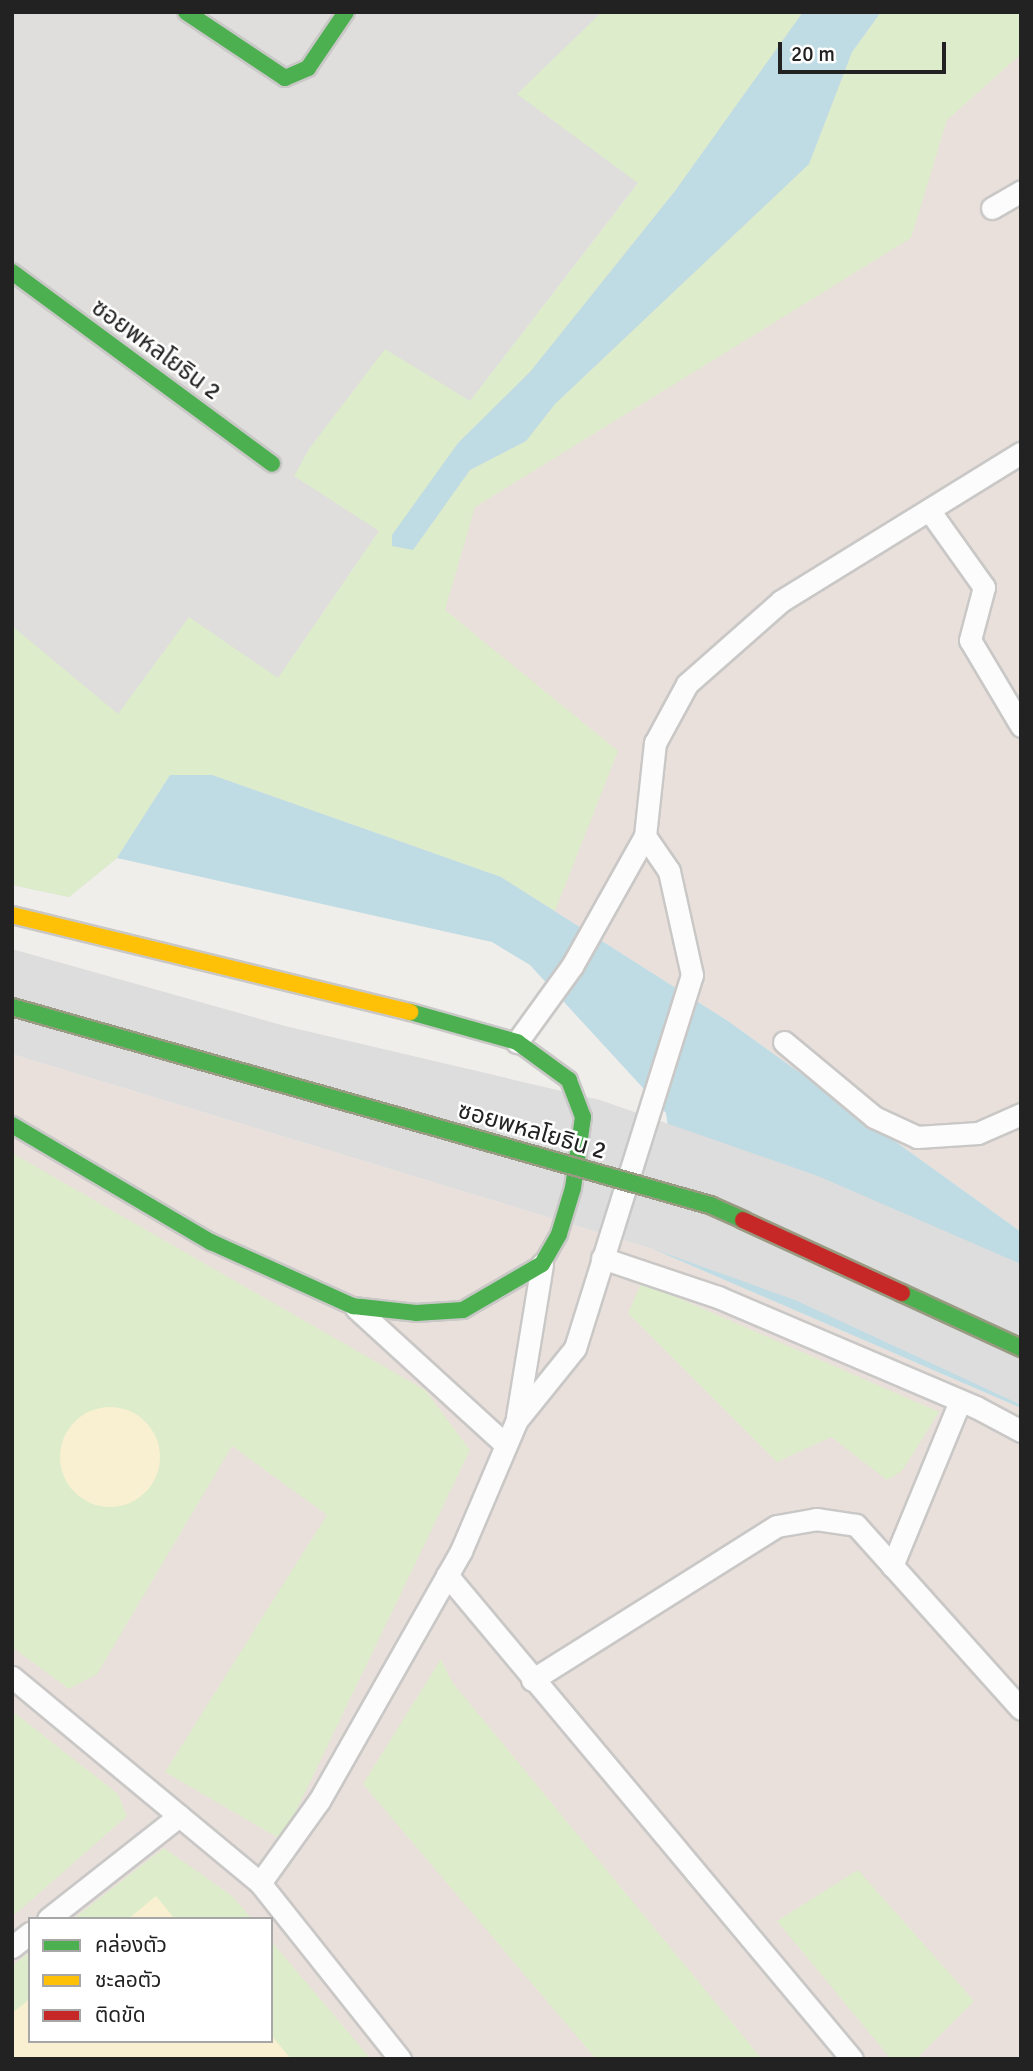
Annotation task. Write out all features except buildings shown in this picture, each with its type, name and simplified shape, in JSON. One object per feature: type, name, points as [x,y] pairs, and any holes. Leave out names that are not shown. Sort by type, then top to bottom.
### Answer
[{"type":"street","points":[[187,12],[268,71],[285,78],[308,68],[346,12]]},
{"type":"street","name":"ซอยพหลโยธิน 2","points":[[12,272],[272,464]]},
{"type":"street","points":[[12,915],[289,986],[465,1024],[517,1042],[569,1080],[583,1117],[573,1188],[559,1234],[542,1264],[463,1310],[416,1313],[353,1306],[211,1242],[12,1125]]},
{"type":"street","name":"ซอยพหลโยธิน 2","points":[[12,1007],[710,1205],[1021,1348]]},
{"type":"lane","points":[[992,208],[1021,191]]},
{"type":"lane","points":[[517,1042],[572,966],[645,836],[655,743],[687,684],[781,601],[1021,453]]},
{"type":"lane","points":[[929,510],[984,587],[970,640],[1021,726]]},
{"type":"lane","points":[[260,1883],[319,1801],[447,1576],[480,1511],[517,1420],[575,1348],[692,975],[669,871],[645,836]]},
{"type":"lane","points":[[784,1042],[874,1117],[917,1137],[978,1133],[1021,1114]]},
{"type":"lane","points":[[602,1258],[718,1297],[960,1401],[1021,1431]]},
{"type":"lane","points":[[517,1420],[542,1264]]},
{"type":"lane","points":[[353,1306],[505,1444]]},
{"type":"lane","points":[[892,1566],[960,1401]]},
{"type":"lane","points":[[532,1680],[776,1526],[816,1520],[856,1525],[1021,1709]]},
{"type":"lane","points":[[447,1576],[852,2059]]},
{"type":"lane","points":[[12,1677],[260,1883],[400,2059]]},
{"type":"lane","points":[[51,1917],[179,1816]]},
{"type":"lane","points":[[12,1947],[28,1935]]},
{"type":"shaded area","points":[[12,12],[769,12],[449,429],[212,775],[170,775],[117,858],[69,897],[12,885]]},
{"type":"shaded area","points":[[769,12],[1021,12],[1021,1232],[728,1021],[501,877],[212,775],[449,429]]},
{"type":"shaded area","points":[[12,1054],[653,1249],[1021,1408],[1021,2059],[12,2059]]},
{"type":"green space","points":[[602,12],[803,12],[675,191],[530,372],[458,443],[413,550],[470,470],[526,441],[555,404],[809,164],[852,52],[881,12],[1021,12],[1021,54],[947,120],[911,238],[475,507],[445,610],[618,751],[555,911],[501,877],[212,775],[170,775],[117,858],[69,897],[12,885],[12,626],[118,714],[189,617],[278,678],[379,531],[294,476],[309,449],[385,349],[470,401],[638,183],[517,94]]},
{"type":"green space","points":[[12,1153],[425,1390],[470,1450],[282,1840],[165,1772],[327,1515],[232,1446],[97,1674],[69,1689],[12,1647]]},
{"type":"green space","points":[[642,1282],[939,1412],[902,1471],[887,1480],[831,1437],[777,1462],[628,1313]]},
{"type":"green space","points":[[441,1659],[452,1682],[762,2059],[596,2059],[363,1784]]},
{"type":"green space","points":[[12,1711],[117,1793],[127,1816],[12,1917]]},
{"type":"green space","points":[[164,1848],[232,1896],[250,1917],[76,1917]]},
{"type":"green space","points":[[858,1870],[974,2001],[916,2059],[891,2059],[777,1921]]},
{"type":"green space","points":[[273,1943],[371,2059],[12,2059],[12,1966],[28,1954],[28,2043],[273,2043]]},
{"type":"sand","points":[[110,1407],[129,1411],[145,1422],[156,1438],[160,1457],[156,1476],[145,1492],[129,1503],[110,1507],[91,1503],[75,1492],[64,1476],[60,1457],[64,1438],[75,1422],[91,1411]]},
{"type":"sand","points":[[156,1896],[173,1917],[130,1917]]},
{"type":"sand","points":[[28,2001],[28,2043],[273,2043],[273,2037],[291,2059],[12,2059],[12,2013]]},
{"type":"water","points":[[803,12],[881,12],[852,52],[809,164],[555,404],[526,441],[470,470],[413,550],[392,546],[392,535],[458,443],[530,372],[675,191]]},
{"type":"water","points":[[170,775],[212,775],[501,877],[728,1021],[1021,1232],[1021,1408],[653,1249],[673,1163],[666,1113],[530,965],[492,942],[117,858]]},
{"type":"pier","points":[[12,949],[285,1026],[600,1100],[818,1176],[1021,1264],[1021,1405],[795,1300],[653,1249],[12,1054]]},
{"type":"traffic: fast","points":[[186,12],[285,78],[308,68],[346,12]]},
{"type":"traffic: fast","points":[[12,272],[272,464]]},
{"type":"traffic: fast","points":[[12,1007],[710,1205],[743,1220]]},
{"type":"traffic: fast","points":[[12,1125],[211,1242],[353,1306],[416,1313],[463,1310],[542,1264],[559,1234],[573,1188],[583,1117],[569,1080],[517,1042],[410,1012]]},
{"type":"traffic: fast","points":[[902,1293],[1021,1348]]},
{"type":"traffic: slow","points":[[12,915],[410,1012]]},
{"type":"traffic: jam","points":[[743,1220],[902,1293]]}]
